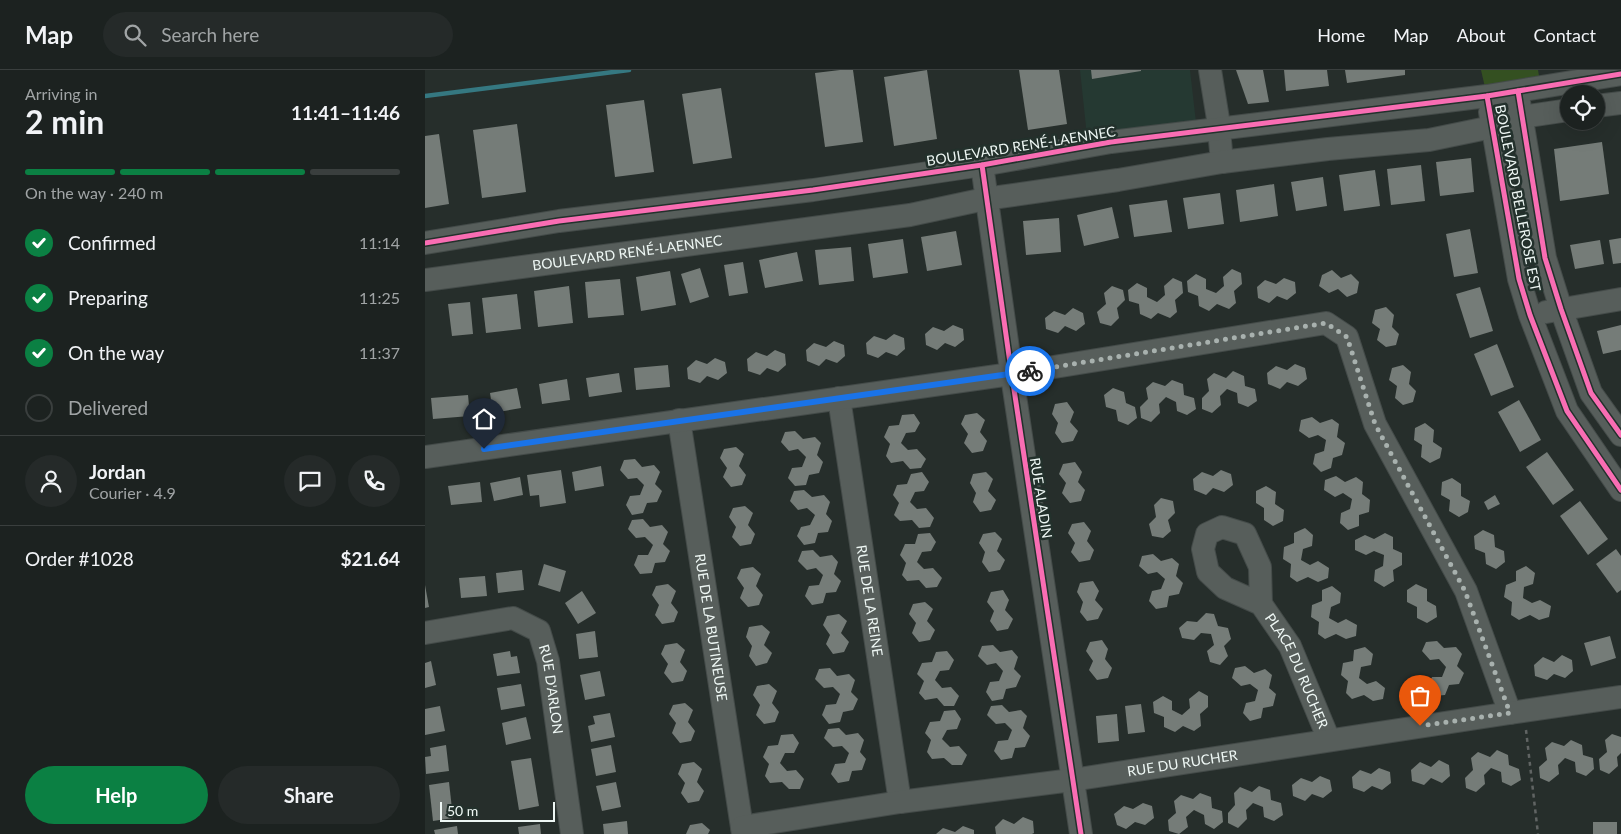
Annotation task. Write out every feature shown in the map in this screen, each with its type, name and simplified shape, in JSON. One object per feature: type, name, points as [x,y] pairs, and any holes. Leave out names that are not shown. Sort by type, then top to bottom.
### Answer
[{"type":"street","points":[[1210,70],[1222,162]]},
{"type":"street","name":"BOULEVARD RENÉ-LAENNEC","points":[[425,243],[559,221],[769,196],[982,165],[1111,142],[1487,96],[1621,74]]},
{"type":"street","name":"BOULEVARD BELLEROSE EST","points":[[1518,91],[1545,258],[1591,393],[1621,435]]},
{"type":"street","name":"BOULEVARD BELLEROSE EST","points":[[1487,96],[1519,279],[1530,315],[1567,411],[1621,490]]},
{"type":"street","points":[[1605,105],[1621,103]]},
{"type":"street","name":"BOULEVARD RENÉ-LAENNEC","points":[[425,280],[910,215],[985,199],[1118,180],[1222,162],[1328,149],[1429,140],[1492,127],[1521,117],[1560,111]]},
{"type":"street","name":"RUE ALADIN","points":[[982,165],[985,199],[1081,834]]},
{"type":"street","points":[[1530,315],[1621,299]]},
{"type":"street","points":[[425,457],[1011,374],[1326,323],[1347,337],[1375,424],[1465,591],[1517,712]]},
{"type":"street","name":"RUE DE LA REINE","points":[[839,398],[900,802]]},
{"type":"street","name":"RUE DE LA BUTINEUSE","points":[[679,420],[743,831]]},
{"type":"street","name":"PLACE DU RUCHER","points":[[1261,604],[1289,646],[1329,740]]},
{"type":"street","name":"RUE D'ARLON","points":[[425,633],[513,618],[539,631],[548,662],[572,834]]},
{"type":"street","name":"RUE DU RUCHER","points":[[743,831],[900,802],[1073,780],[1621,697]]},
{"type":"path","points":[[1517,712],[1538,834]]},
{"type":"shaded area","points":[[1080,70],[1190,70],[1197,131],[1088,146]]},
{"type":"green space","points":[[1481,70],[1538,70],[1541,87],[1487,96]]},
{"type":"building","points":[[853,70],[863,142],[825,147],[815,73]]},
{"type":"building","points":[[927,70],[937,139],[894,146],[884,77]]},
{"type":"building","points":[[1019,70],[1059,70],[1067,124],[1028,130]]},
{"type":"building","points":[[1091,70],[1141,70],[1141,71],[1092,79]]},
{"type":"building","points":[[1236,70],[1263,70],[1269,102],[1248,104]]},
{"type":"building","points":[[1284,70],[1327,70],[1329,86],[1286,91]]},
{"type":"building","points":[[1345,70],[1405,70],[1405,75],[1347,83]]},
{"type":"building","points":[[721,88],[732,158],[693,164],[682,94]]},
{"type":"building","points":[[644,100],[654,172],[615,177],[606,105]]},
{"type":"building","points":[[517,124],[526,192],[482,198],[473,130]]},
{"type":"building","points":[[439,134],[449,204],[425,208],[425,136]]},
{"type":"building","points":[[1602,142],[1609,194],[1560,201],[1554,149]]},
{"type":"building","points":[[1471,158],[1474,192],[1440,196],[1436,162]]},
{"type":"building","points":[[1421,165],[1425,201],[1391,205],[1387,169]]},
{"type":"building","points":[[1375,170],[1380,206],[1344,211],[1339,175]]},
{"type":"building","points":[[1323,177],[1327,206],[1296,211],[1291,182]]},
{"type":"building","points":[[1274,184],[1278,216],[1240,222],[1236,190]]},
{"type":"building","points":[[1220,193],[1224,224],[1188,229],[1183,198]]},
{"type":"building","points":[[1167,200],[1172,232],[1134,237],[1129,205]]},
{"type":"building","points":[[1112,207],[1119,238],[1084,246],[1077,215]]},
{"type":"building","points":[[1059,218],[1061,252],[1026,255],[1023,221]]},
{"type":"building","points":[[1470,229],[1478,273],[1454,277],[1446,234]]},
{"type":"building","points":[[956,231],[962,265],[927,271],[921,237]]},
{"type":"building","points":[[1621,238],[1621,263],[1613,264],[1609,240]]},
{"type":"building","points":[[903,239],[908,273],[873,278],[868,244]]},
{"type":"building","points":[[1600,240],[1604,264],[1575,269],[1570,245]]},
{"type":"building","points":[[851,247],[854,281],[819,285],[815,250]]},
{"type":"building","points":[[797,252],[803,281],[765,288],[759,260]]},
{"type":"building","points":[[743,262],[748,293],[729,296],[724,265]]},
{"type":"building","points":[[700,268],[709,297],[690,303],[681,274]]},
{"type":"building","points":[[1232,269],[1241,273],[1242,284],[1234,291],[1236,303],[1229,309],[1217,304],[1209,311],[1199,306],[1198,296],[1188,292],[1187,281],[1196,274],[1206,279],[1206,289],[1216,293],[1224,286],[1223,277]]},
{"type":"building","points":[[1332,270],[1341,278],[1351,274],[1359,282],[1357,293],[1347,297],[1338,289],[1329,293],[1319,286],[1322,275]]},
{"type":"building","points":[[670,271],[676,305],[641,311],[636,277]]},
{"type":"building","points":[[1173,278],[1182,282],[1183,293],[1175,300],[1177,312],[1170,318],[1158,313],[1151,319],[1140,314],[1139,304],[1129,301],[1128,290],[1137,283],[1147,288],[1147,297],[1157,302],[1165,295],[1164,286]]},
{"type":"building","points":[[1284,278],[1295,282],[1296,293],[1287,300],[1277,296],[1269,303],[1258,298],[1257,287],[1265,280],[1276,284]]},
{"type":"building","points":[[620,279],[624,315],[588,318],[585,282]]},
{"type":"building","points":[[569,286],[573,323],[538,327],[534,291]]},
{"type":"building","points":[[1112,286],[1123,290],[1125,300],[1117,308],[1119,318],[1111,326],[1100,323],[1097,312],[1106,304],[1104,293]]},
{"type":"building","points":[[1480,287],[1493,331],[1470,338],[1456,294]]},
{"type":"building","points":[[517,294],[521,329],[486,333],[482,298]]},
{"type":"building","points":[[470,302],[473,334],[452,336],[448,304]]},
{"type":"building","points":[[1386,307],[1394,315],[1392,327],[1399,334],[1396,345],[1386,347],[1377,340],[1380,329],[1372,323],[1375,310]]},
{"type":"building","points":[[1073,308],[1083,313],[1085,324],[1076,331],[1065,326],[1058,333],[1046,329],[1045,318],[1054,311],[1065,315]]},
{"type":"building","points":[[953,325],[963,329],[964,340],[955,347],[945,343],[937,350],[926,345],[925,334],[933,327],[944,331]]},
{"type":"building","points":[[1621,325],[1621,350],[1603,354],[1597,331]]},
{"type":"building","points":[[894,334],[904,338],[905,349],[897,356],[886,352],[878,358],[867,354],[866,343],[874,336],[886,340]]},
{"type":"building","points":[[834,341],[844,345],[845,356],[837,363],[826,359],[819,366],[807,361],[806,350],[814,343],[826,347]]},
{"type":"building","points":[[1497,344],[1514,387],[1491,396],[1474,354]]},
{"type":"building","points":[[775,350],[785,354],[786,365],[778,372],[767,368],[760,375],[748,371],[747,359],[756,352],[767,356]]},
{"type":"building","points":[[715,358],[725,362],[727,373],[718,380],[707,376],[700,383],[688,379],[687,368],[696,360],[707,364]]},
{"type":"building","points":[[1295,364],[1305,368],[1307,379],[1298,386],[1287,382],[1280,389],[1268,384],[1267,373],[1276,366],[1287,370]]},
{"type":"building","points":[[668,365],[670,387],[636,390],[634,368]]},
{"type":"building","points":[[1403,365],[1411,372],[1409,384],[1416,391],[1413,402],[1403,405],[1395,398],[1397,386],[1389,380],[1392,368]]},
{"type":"building","points":[[1233,371],[1244,376],[1245,386],[1255,389],[1257,401],[1248,407],[1238,403],[1237,393],[1227,389],[1220,396],[1221,405],[1212,413],[1202,409],[1202,398],[1209,391],[1207,379],[1214,373],[1226,378]]},
{"type":"building","points":[[619,373],[622,392],[589,397],[586,378]]},
{"type":"building","points":[[567,379],[570,400],[542,404],[539,384]]},
{"type":"building","points":[[1172,380],[1183,384],[1184,395],[1194,398],[1196,409],[1187,415],[1177,411],[1176,402],[1166,397],[1159,404],[1160,413],[1151,422],[1141,418],[1140,407],[1148,399],[1146,388],[1153,382],[1165,386]]},
{"type":"building","points":[[517,388],[521,408],[493,413],[490,393]]},
{"type":"building","points":[[1113,388],[1124,392],[1126,403],[1135,407],[1137,418],[1128,425],[1118,421],[1116,410],[1106,407],[1104,395]]},
{"type":"building","points":[[468,395],[470,416],[433,419],[431,398]]},
{"type":"building","points":[[1519,400],[1541,440],[1520,452],[1498,412]]},
{"type":"building","points":[[1067,402],[1074,412],[1070,422],[1078,431],[1073,441],[1062,443],[1055,433],[1058,423],[1052,414],[1055,404]]},
{"type":"building","points":[[977,413],[985,420],[980,432],[987,441],[983,451],[972,453],[964,443],[968,434],[961,424],[965,415]]},
{"type":"building","points":[[914,414],[920,423],[915,432],[906,433],[901,443],[908,450],[917,449],[926,459],[921,468],[910,469],[903,461],[891,463],[886,456],[890,444],[884,437],[889,426],[899,425],[902,415]]},
{"type":"building","points":[[1312,417],[1320,423],[1332,419],[1339,424],[1337,437],[1345,443],[1342,455],[1333,458],[1331,468],[1321,472],[1313,464],[1315,454],[1324,451],[1326,440],[1318,435],[1309,438],[1299,431],[1301,420]]},
{"type":"building","points":[[1425,423],[1434,430],[1433,442],[1442,448],[1440,458],[1430,463],[1421,457],[1422,445],[1414,440],[1415,428]]},
{"type":"building","points":[[795,431],[803,439],[815,437],[821,443],[817,455],[823,462],[819,473],[809,475],[806,485],[795,486],[788,478],[792,468],[802,467],[806,457],[798,449],[789,451],[781,442],[785,432]]},
{"type":"building","points":[[736,447],[744,454],[739,466],[746,475],[742,485],[731,487],[723,477],[727,468],[720,458],[724,449]]},
{"type":"building","points":[[1547,452],[1574,490],[1553,505],[1526,467]]},
{"type":"building","points":[[635,459],[642,467],[654,465],[660,472],[655,484],[662,491],[657,502],[647,503],[643,513],[632,515],[626,505],[630,496],[640,495],[644,485],[637,478],[628,479],[620,470],[624,460]]},
{"type":"building","points":[[1075,462],[1082,472],[1078,482],[1085,490],[1081,501],[1070,503],[1062,493],[1066,483],[1059,474],[1063,464]]},
{"type":"building","points":[[601,466],[604,486],[575,491],[572,472]]},
{"type":"building","points":[[561,470],[566,503],[540,507],[539,495],[530,496],[527,475]]},
{"type":"building","points":[[1221,470],[1231,474],[1233,485],[1224,492],[1213,488],[1206,495],[1194,490],[1193,479],[1202,472],[1213,476]]},
{"type":"building","points":[[922,472],[929,482],[924,491],[915,492],[910,502],[917,509],[926,508],[934,518],[930,527],[919,528],[912,520],[900,521],[894,515],[899,503],[893,495],[897,485],[907,484],[911,474]]},
{"type":"building","points":[[986,472],[993,479],[988,491],[996,500],[991,510],[980,512],[973,502],[976,493],[970,483],[973,474]]},
{"type":"building","points":[[1336,476],[1345,482],[1356,477],[1363,482],[1362,494],[1370,500],[1369,512],[1359,515],[1359,526],[1348,530],[1340,523],[1341,513],[1350,509],[1352,499],[1343,493],[1335,497],[1324,490],[1325,480]]},
{"type":"building","points":[[520,477],[523,495],[494,501],[490,483]]},
{"type":"building","points":[[1452,478],[1461,484],[1461,496],[1470,501],[1468,512],[1459,517],[1449,511],[1450,500],[1441,495],[1442,482]]},
{"type":"building","points":[[480,482],[482,502],[451,505],[448,486]]},
{"type":"building","points":[[1266,486],[1276,492],[1275,504],[1284,510],[1283,521],[1273,526],[1264,520],[1264,508],[1256,503],[1256,491]]},
{"type":"building","points":[[804,490],[812,497],[824,495],[830,502],[826,514],[832,521],[828,532],[818,533],[815,543],[804,545],[797,536],[801,527],[810,525],[815,515],[807,508],[798,510],[790,501],[794,491]]},
{"type":"building","points":[[1495,495],[1500,504],[1488,510],[1484,502]]},
{"type":"building","points":[[1161,498],[1173,501],[1175,513],[1168,520],[1171,531],[1163,538],[1152,536],[1149,524],[1156,517],[1154,505]]},
{"type":"building","points":[[1580,501],[1608,539],[1588,555],[1560,516]]},
{"type":"building","points":[[745,506],[753,513],[748,525],[755,534],[751,544],[740,546],[732,537],[736,527],[729,517],[733,508]]},
{"type":"building","points":[[643,519],[650,527],[662,525],[668,532],[663,544],[670,551],[665,562],[655,563],[652,573],[640,574],[634,565],[638,555],[648,555],[653,545],[645,537],[636,538],[628,529],[632,520]]},
{"type":"building","points":[[1084,522],[1091,531],[1087,541],[1094,550],[1090,560],[1079,562],[1071,552],[1075,543],[1068,533],[1072,524]]},
{"type":"building","points":[[1305,528],[1313,535],[1312,546],[1303,549],[1301,560],[1310,565],[1318,561],[1329,568],[1328,578],[1318,582],[1308,577],[1297,582],[1290,577],[1291,564],[1283,559],[1284,547],[1294,543],[1294,533]]},
{"type":"building","points":[[1483,530],[1494,535],[1495,547],[1504,551],[1505,562],[1496,569],[1486,564],[1485,553],[1475,549],[1474,536]]},
{"type":"building","points":[[995,532],[1002,539],[997,551],[1005,560],[1000,570],[989,572],[982,562],[985,552],[979,543],[983,534]]},
{"type":"building","points":[[930,533],[936,542],[931,551],[922,552],[917,562],[924,569],[933,568],[942,578],[937,587],[926,588],[919,580],[907,581],[902,575],[906,563],[900,555],[905,544],[915,544],[918,534]]},
{"type":"building","points":[[1385,533],[1393,537],[1393,549],[1402,553],[1402,565],[1393,570],[1394,581],[1384,587],[1374,581],[1375,570],[1383,566],[1384,555],[1374,551],[1366,555],[1355,550],[1355,540],[1365,535],[1374,539]]},
{"type":"building","points":[[1616,549],[1621,556],[1621,590],[1617,593],[1596,564]]},
{"type":"building","points":[[813,550],[820,557],[832,555],[838,562],[834,574],[841,581],[836,592],[826,593],[823,603],[812,605],[805,596],[809,586],[819,585],[823,575],[816,568],[807,570],[798,561],[802,551]]},
{"type":"building","points":[[1153,554],[1161,561],[1172,558],[1179,564],[1176,576],[1183,583],[1179,594],[1169,596],[1167,607],[1156,609],[1149,601],[1152,591],[1161,589],[1165,579],[1157,572],[1148,574],[1139,566],[1142,556]]},
{"type":"building","points":[[544,564],[566,571],[560,592],[538,585]]},
{"type":"building","points":[[1526,566],[1535,573],[1533,584],[1524,587],[1523,598],[1532,603],[1540,600],[1551,606],[1549,617],[1539,620],[1530,615],[1519,620],[1511,615],[1512,602],[1504,597],[1506,585],[1516,581],[1516,571]]},
{"type":"building","points":[[753,567],[761,574],[756,586],[763,595],[759,605],[748,607],[740,598],[744,588],[737,578],[741,569]]},
{"type":"building","points":[[522,570],[524,590],[498,593],[496,573]]},
{"type":"building","points":[[485,576],[487,596],[461,598],[459,578]]},
{"type":"building","points":[[1093,581],[1099,591],[1095,600],[1103,609],[1098,619],[1087,621],[1080,612],[1083,602],[1077,592],[1080,583]]},
{"type":"building","points":[[668,584],[676,591],[671,603],[678,612],[674,622],[662,624],[655,615],[659,605],[652,595],[656,586]]},
{"type":"building","points":[[1416,584],[1427,589],[1427,601],[1436,606],[1437,617],[1427,623],[1417,618],[1417,607],[1407,602],[1407,590]]},
{"type":"building","points":[[425,585],[429,607],[425,608]]},
{"type":"building","points":[[1332,586],[1341,593],[1340,603],[1331,607],[1329,618],[1338,623],[1346,619],[1357,625],[1356,636],[1346,639],[1336,634],[1325,639],[1318,634],[1319,622],[1311,617],[1312,605],[1322,601],[1322,590]]},
{"type":"building","points":[[1003,590],[1009,600],[1005,610],[1013,619],[1008,629],[997,631],[990,621],[994,611],[987,602],[991,592]]},
{"type":"building","points":[[582,591],[596,613],[578,624],[565,603]]},
{"type":"building","points":[[925,602],[933,609],[927,621],[935,630],[930,640],[919,642],[912,633],[916,623],[909,614],[913,604]]},
{"type":"building","points":[[1206,613],[1214,614],[1218,626],[1228,628],[1231,639],[1224,646],[1228,656],[1220,665],[1210,662],[1207,651],[1214,645],[1211,634],[1201,633],[1194,640],[1182,638],[1179,628],[1187,621],[1197,622]]},
{"type":"building","points":[[839,614],[847,621],[841,633],[849,642],[844,652],[833,654],[826,644],[830,635],[823,625],[827,616]]},
{"type":"building","points":[[762,625],[770,632],[764,645],[772,653],[767,663],[756,666],[749,656],[752,646],[746,637],[749,627]]},
{"type":"building","points":[[595,631],[598,657],[579,659],[576,634]]},
{"type":"building","points":[[1610,636],[1616,658],[1591,666],[1584,643]]},
{"type":"building","points":[[1102,640],[1108,649],[1105,659],[1112,668],[1108,678],[1097,680],[1089,670],[1093,661],[1086,651],[1090,642]]},
{"type":"building","points":[[1437,641],[1444,648],[1456,647],[1462,654],[1457,666],[1464,673],[1459,684],[1449,685],[1445,695],[1434,696],[1428,687],[1432,677],[1442,677],[1446,667],[1439,659],[1430,660],[1422,651],[1426,642]]},
{"type":"building","points":[[677,643],[685,650],[680,662],[687,671],[683,681],[672,683],[664,673],[668,664],[661,654],[665,645]]},
{"type":"building","points":[[993,645],[1000,652],[1012,650],[1018,657],[1014,669],[1021,676],[1016,687],[1006,689],[1003,699],[992,701],[986,692],[990,682],[999,681],[1003,671],[996,663],[987,665],[978,656],[982,646]]},
{"type":"building","points":[[1365,647],[1373,654],[1371,665],[1361,667],[1359,678],[1367,684],[1376,681],[1385,688],[1383,699],[1373,701],[1364,695],[1352,699],[1346,693],[1348,681],[1341,675],[1343,663],[1353,661],[1354,650]]},
{"type":"building","points":[[510,651],[511,657],[517,656],[520,673],[497,676],[493,654]]},
{"type":"building","points":[[947,651],[954,660],[949,670],[940,671],[935,680],[942,688],[951,687],[959,696],[954,706],[944,706],[937,698],[925,700],[919,693],[924,681],[917,674],[922,663],[932,662],[936,652]]},
{"type":"building","points":[[1562,655],[1572,660],[1573,671],[1565,678],[1554,674],[1547,680],[1535,676],[1534,665],[1543,657],[1554,662]]},
{"type":"building","points":[[431,661],[436,685],[425,688],[425,663]]},
{"type":"building","points":[[1245,666],[1254,673],[1265,669],[1272,675],[1269,688],[1276,694],[1273,706],[1263,708],[1261,718],[1250,721],[1243,713],[1246,703],[1255,701],[1258,690],[1250,684],[1241,686],[1232,678],[1235,668]]},
{"type":"building","points":[[830,668],[837,676],[849,674],[855,680],[851,692],[858,699],[853,710],[843,712],[840,722],[829,724],[822,715],[826,705],[836,704],[840,694],[833,687],[824,688],[815,679],[819,669]]},
{"type":"building","points":[[600,671],[605,696],[585,700],[580,675]]},
{"type":"building","points":[[521,684],[525,706],[501,710],[497,688]]},
{"type":"building","points":[[769,684],[777,691],[772,703],[779,712],[775,722],[764,724],[756,715],[760,705],[753,695],[757,686]]},
{"type":"building","points":[[1199,691],[1208,696],[1208,707],[1200,714],[1201,726],[1194,731],[1183,726],[1175,732],[1164,727],[1164,717],[1154,713],[1153,702],[1163,696],[1172,701],[1172,710],[1182,715],[1190,708],[1189,699]]},
{"type":"building","points":[[685,703],[693,710],[688,722],[695,731],[691,741],[680,743],[672,733],[676,723],[669,714],[673,705]]},
{"type":"building","points":[[1141,704],[1145,732],[1128,734],[1125,706]]},
{"type":"building","points":[[1002,705],[1009,712],[1021,710],[1027,716],[1023,728],[1030,736],[1025,747],[1015,748],[1012,758],[1001,760],[994,751],[998,741],[1008,740],[1012,730],[1005,723],[996,724],[987,715],[991,706]]},
{"type":"building","points":[[440,706],[445,731],[425,735],[425,709]]},
{"type":"building","points":[[955,710],[961,719],[957,729],[947,730],[942,739],[950,747],[959,746],[967,755],[962,765],[952,765],[944,758],[932,759],[927,752],[931,740],[925,733],[930,722],[940,721],[944,711]]},
{"type":"building","points":[[610,713],[615,737],[591,742],[588,726],[595,724],[593,716]]},
{"type":"building","points":[[1117,714],[1119,741],[1098,743],[1096,716]]},
{"type":"building","points":[[526,717],[531,739],[506,745],[502,723]]},
{"type":"building","points":[[839,728],[846,735],[858,733],[864,740],[860,752],[866,759],[862,770],[852,771],[849,781],[838,783],[831,774],[835,764],[845,763],[849,753],[842,746],[833,747],[824,738],[828,729]]},
{"type":"building","points":[[793,734],[799,743],[794,753],[785,753],[780,763],[787,771],[796,770],[804,779],[800,789],[789,789],[782,782],[770,783],[765,776],[769,764],[763,757],[768,746],[778,745],[781,735]]},
{"type":"building","points":[[1612,734],[1621,737],[1621,753],[1617,757],[1618,766],[1609,774],[1600,770],[1599,759],[1607,752],[1605,740]]},
{"type":"building","points":[[1571,740],[1582,745],[1583,755],[1593,758],[1594,769],[1586,776],[1576,772],[1575,762],[1565,758],[1558,765],[1559,774],[1549,782],[1540,778],[1539,767],[1547,760],[1545,748],[1552,742],[1564,746]]},
{"type":"building","points":[[446,745],[449,771],[426,774],[425,757],[431,756],[430,748]]},
{"type":"building","points":[[611,745],[616,772],[596,776],[591,749]]},
{"type":"building","points":[[1497,750],[1508,755],[1509,765],[1519,769],[1521,780],[1511,786],[1502,782],[1501,772],[1491,768],[1484,775],[1485,784],[1476,792],[1466,788],[1465,778],[1473,770],[1471,758],[1478,752],[1490,757]]},
{"type":"building","points":[[531,758],[539,806],[519,810],[511,761]]},
{"type":"building","points":[[1439,760],[1449,765],[1450,776],[1442,783],[1431,778],[1424,785],[1412,781],[1411,770],[1420,762],[1431,767]]},
{"type":"building","points":[[694,762],[702,769],[697,782],[704,791],[699,801],[688,803],[681,793],[685,783],[678,774],[682,764]]},
{"type":"building","points":[[1379,768],[1390,772],[1391,783],[1382,790],[1372,786],[1364,792],[1353,788],[1352,777],[1360,770],[1371,774]]},
{"type":"building","points":[[1320,776],[1330,780],[1332,791],[1323,798],[1312,794],[1305,801],[1293,796],[1292,785],[1301,778],[1312,782]]},
{"type":"building","points":[[449,782],[453,818],[433,821],[429,785]]},
{"type":"building","points":[[616,782],[621,807],[602,811],[596,786]]},
{"type":"building","points":[[1259,786],[1270,790],[1271,800],[1281,803],[1283,815],[1274,821],[1264,817],[1263,807],[1253,803],[1246,810],[1247,819],[1238,828],[1228,823],[1228,813],[1235,805],[1234,793],[1240,787],[1252,792]]},
{"type":"building","points":[[1200,793],[1211,797],[1212,808],[1222,811],[1223,822],[1214,829],[1205,824],[1204,815],[1194,810],[1186,817],[1188,827],[1179,834],[1169,831],[1168,820],[1176,813],[1174,801],[1181,795],[1193,799]]},
{"type":"building","points":[[1143,803],[1152,806],[1154,818],[1145,825],[1135,822],[1126,829],[1117,825],[1114,814],[1124,806],[1133,809]]},
{"type":"building","points":[[1023,817],[1033,821],[1034,833],[996,834],[995,827],[1003,819],[1014,824]]},
{"type":"building","points":[[627,821],[628,834],[604,834],[603,824]]},
{"type":"building","points":[[1593,822],[1617,822],[1617,834],[1593,834]]},
{"type":"building","points":[[702,823],[710,830],[708,834],[686,834],[690,825]]},
{"type":"building","points":[[540,824],[541,834],[519,834],[518,827]]},
{"type":"building","points":[[457,826],[458,834],[435,834],[434,830]]},
{"type":"building","points":[[963,826],[974,830],[974,834],[936,834],[943,828],[955,832]]},
{"type":"waterway","points":[[425,96],[629,70]]},
{"type":"cycle path","points":[[425,243],[559,221],[813,190],[982,165],[1111,142],[1487,96],[1621,74]]},
{"type":"cycle path","points":[[1518,91],[1545,258],[1591,393],[1621,435]]},
{"type":"cycle path","points":[[1487,96],[1519,279],[1530,315],[1567,411],[1621,490]]},
{"type":"cycle path","points":[[982,165],[1081,834]]},
{"type":"way so far","points":[[1030,371],[1326,323],[1347,337],[1375,424],[1465,591],[1510,713],[1420,726]]},
{"type":"route","points":[[484,449],[1030,371]]}]
